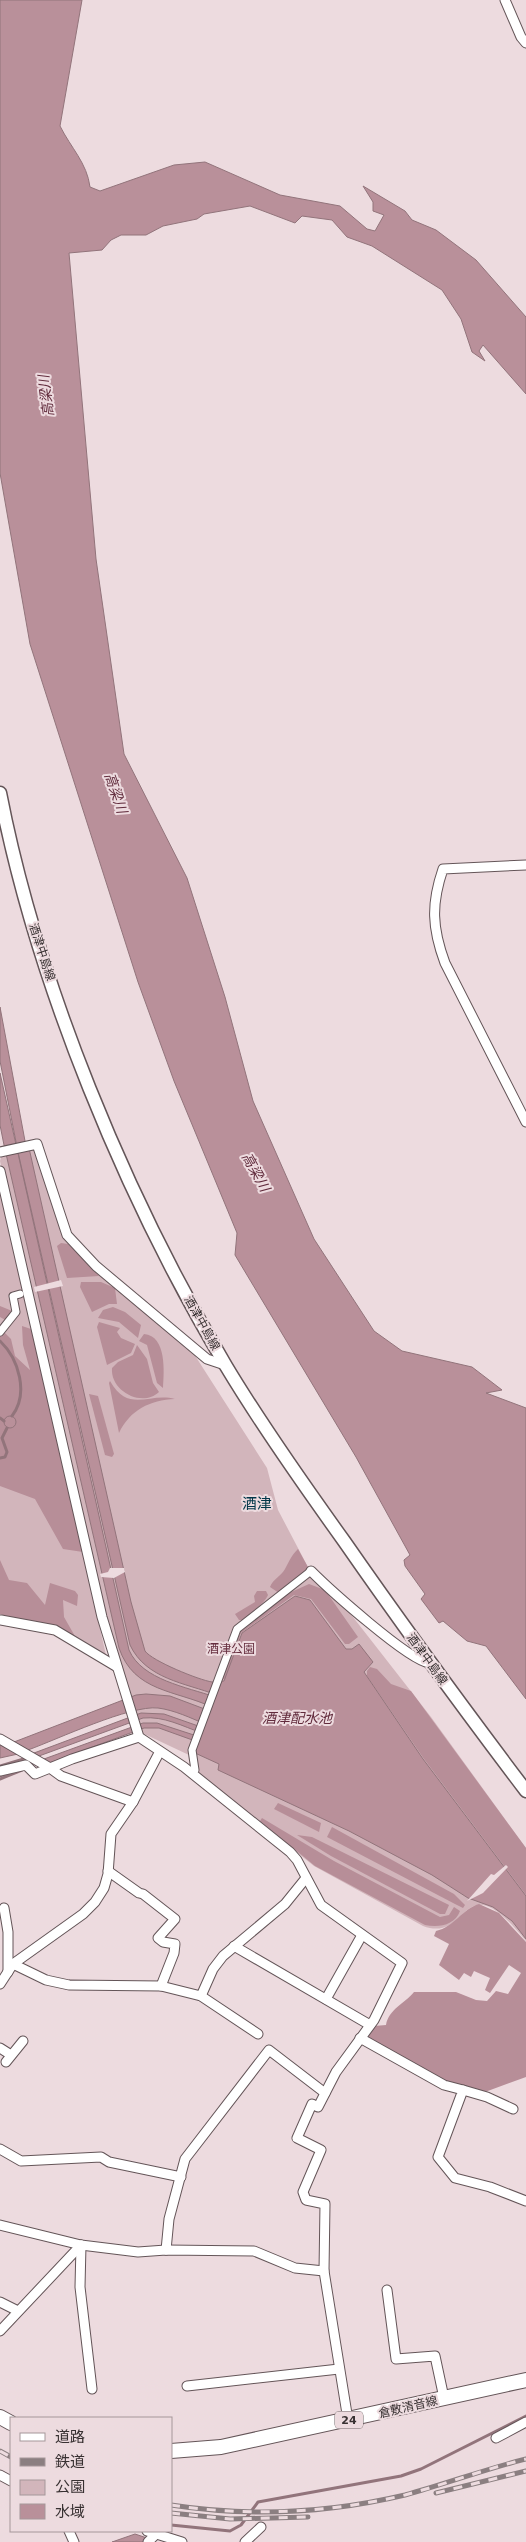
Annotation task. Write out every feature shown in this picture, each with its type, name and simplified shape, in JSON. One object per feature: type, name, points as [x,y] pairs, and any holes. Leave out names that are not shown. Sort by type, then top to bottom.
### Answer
[{"type":"main road","name":"酒津中島線","points":[[0,793],[32,920],[78,1056],[142,1206],[225,1364],[311,1495],[429,1663],[526,1791]]},
{"type":"main road","name":"倉敷清音線","points":[[172,2451],[220,2447],[526,2380]]},
{"type":"street","points":[[505,0],[521,37],[526,43]]},
{"type":"street","points":[[526,866],[443,869],[434,903],[438,945],[445,963],[526,1122]]},
{"type":"street","points":[[1,1152],[33,1144],[40,1148],[67,1235],[74,1245],[96,1266],[206,1359],[225,1364]]},
{"type":"street","points":[[0,1171],[100,1607],[138,1735],[159,1753],[184,1767],[290,1852],[297,1860],[321,1905],[402,1963],[370,2025],[336,2072],[318,2107],[312,2104],[297,2138],[321,2150],[304,2192],[306,2200],[325,2204],[324,2271],[348,2420]]},
{"type":"street","points":[[0,1332],[16,1312],[13,1296],[20,1294]]},
{"type":"street","points":[[195,1770],[192,1750],[240,1626],[312,1571],[332,1592],[386,1636],[421,1660],[429,1663]]},
{"type":"street","points":[[1,1620],[23,1626],[55,1630],[117,1667]]},
{"type":"street","points":[[0,1772],[26,1765],[35,1774],[48,1767],[138,1735]]},
{"type":"street","points":[[0,1739],[61,1776],[133,1802]]},
{"type":"street","points":[[7,1964],[83,1914],[95,1902],[104,1888],[108,1871],[111,1834],[133,1802],[159,1753]]},
{"type":"street","points":[[108,1871],[143,1894],[174,1919],[158,1938],[163,1942],[175,1944],[174,1953],[160,1986]]},
{"type":"street","points":[[201,1996],[213,1969],[234,1946],[285,1904],[306,1878]]},
{"type":"street","points":[[0,1984],[7,1964],[8,1932],[4,1908]]},
{"type":"street","points":[[326,1999],[362,1935]]},
{"type":"street","points":[[234,1946],[370,2025]]},
{"type":"street","points":[[7,1964],[46,1980],[69,1985],[160,1986],[201,1996],[258,2034]]},
{"type":"street","points":[[360,2038],[444,2085],[487,2097],[513,2109]]},
{"type":"street","points":[[0,2048],[8,2059],[23,2041]]},
{"type":"street","points":[[166,2250],[169,2220],[185,2159],[269,2050],[325,2093]]},
{"type":"street","points":[[463,2090],[438,2157],[455,2178],[490,2187],[526,2201]]},
{"type":"street","points":[[0,2149],[21,2161],[100,2157],[109,2162],[181,2177]]},
{"type":"street","points":[[0,2225],[82,2245],[138,2252],[244,2249],[254,2251],[295,2268],[324,2271]]},
{"type":"street","points":[[0,2331],[82,2245]]},
{"type":"street","points":[[82,2245],[80,2287],[92,2389]]},
{"type":"street","points":[[387,2290],[396,2359],[435,2356],[444,2398]]},
{"type":"street","points":[[0,2302],[18,2311]]},
{"type":"street","points":[[187,2386],[339,2369]]},
{"type":"street","points":[[496,2438],[526,2422]]},
{"type":"street","points":[[245,2542],[261,2526]]},
{"type":"street","points":[[148,2542],[154,2535],[182,2542]]},
{"type":"green space","name":"酒津公園","points":[[35,1147],[65,1235],[194,1354],[267,1468],[278,1510],[309,1569],[342,1603],[431,1717],[526,1848],[526,1941],[505,1918],[489,1907],[477,1905],[450,1924],[438,1928],[423,1926],[314,1866],[191,1768],[189,1755],[140,1732],[108,1622],[0,1161],[2,1154]]},
{"type":"green space","points":[[0,1190],[106,1655],[76,1638],[0,1614]]},
{"type":"shaded area","points":[[61,1243],[68,1244],[99,1276],[67,1278],[57,1246]]},
{"type":"shaded area","points":[[81,1282],[101,1282],[115,1288],[117,1304],[109,1304],[92,1312],[80,1287]]},
{"type":"shaded area","points":[[0,1306],[17,1313],[16,1319],[7,1321],[0,1317]]},
{"type":"shaded area","points":[[113,1307],[125,1312],[141,1325],[138,1338],[119,1322],[98,1318],[103,1310]]},
{"type":"shaded area","points":[[99,1322],[120,1328],[117,1332],[121,1338],[135,1344],[131,1353],[107,1365],[97,1327]]},
{"type":"shaded area","points":[[22,1326],[34,1330],[83,1552],[63,1549],[35,1499],[0,1486],[0,1328],[11,1339],[15,1356],[30,1370],[23,1345]]},
{"type":"shaded area","points":[[144,1334],[151,1336],[157,1341],[160,1348],[164,1373],[163,1388],[157,1383],[147,1345],[139,1341]]},
{"type":"shaded area","points":[[137,1345],[147,1359],[153,1383],[159,1392],[152,1397],[136,1398],[128,1395],[116,1384],[113,1376],[112,1368],[118,1362],[133,1355]]},
{"type":"shaded area","points":[[110,1381],[117,1391],[125,1397],[132,1399],[175,1399],[157,1401],[135,1412],[119,1433]]},
{"type":"shaded area","points":[[89,1394],[98,1396],[114,1454],[112,1457],[105,1455]]},
{"type":"shaded area","points":[[298,1549],[309,1569],[279,1593],[270,1587]]},
{"type":"shaded area","points":[[0,1560],[9,1580],[27,1583],[45,1605],[50,1583],[75,1591],[78,1595],[77,1606],[63,1600],[64,1617],[76,1638],[0,1614]]},
{"type":"shaded area","points":[[309,1584],[325,1590],[358,1637],[349,1644],[345,1644],[311,1599],[294,1595],[241,1633],[226,1678],[222,1680],[242,1627],[289,1593]]},
{"type":"shaded area","points":[[257,1591],[266,1591],[268,1595],[253,1612],[243,1620],[239,1620],[235,1614],[255,1602],[254,1596]]},
{"type":"shaded area","points":[[370,1667],[377,1669],[391,1684],[411,1691],[526,1848],[526,1895],[424,1759],[367,1676],[367,1671]]},
{"type":"shaded area","points":[[278,1803],[321,1823],[319,1832],[274,1809]]},
{"type":"shaded area","points":[[262,1818],[334,1861],[440,1917],[449,1915],[454,1907],[460,1911],[458,1916],[441,1926],[425,1925],[315,1866],[260,1821]]},
{"type":"shaded area","points":[[332,1827],[454,1894],[465,1905],[463,1908],[327,1837]]},
{"type":"shaded area","points":[[297,1835],[312,1837],[449,1905],[445,1914],[440,1914],[331,1856]]},
{"type":"shaded area","points":[[479,1904],[499,1913],[526,1942],[526,2077],[485,2092],[444,2081],[369,2041],[367,2036],[374,2026],[386,2025],[390,2015],[414,1992],[456,1992],[476,2000],[487,2001],[496,1991],[508,1994],[521,1973],[509,1965],[490,1993],[485,1990],[490,1978],[474,1971],[471,1977],[464,1973],[459,1980],[439,1965],[449,1944],[434,1936],[436,1931],[448,1926],[473,1906]]},
{"type":"water","name":"高梁川","points":[[0,0],[82,0],[60,126],[86,170],[90,187],[100,191],[174,165],[205,162],[280,195],[340,206],[367,229],[375,231],[384,215],[373,211],[373,202],[363,186],[405,211],[412,220],[436,230],[476,260],[526,317],[526,394],[483,345],[479,351],[485,361],[472,352],[461,319],[442,290],[372,246],[347,237],[332,220],[302,216],[295,223],[250,206],[204,214],[197,219],[163,226],[146,235],[121,235],[111,240],[102,250],[69,253],[96,559],[124,754],[187,878],[225,997],[253,1101],[314,1239],[374,1331],[402,1351],[472,1367],[502,1390],[486,1393],[526,1408],[526,1699],[486,1646],[467,1641],[443,1621],[439,1623],[421,1599],[425,1594],[405,1566],[404,1560],[410,1555],[356,1457],[235,1255],[237,1233],[174,1081],[138,982],[30,644],[0,473]]},
{"type":"water","name":"酒津配水池","points":[[0,1007],[25,1141],[29,1148],[131,1602],[145,1651],[166,1665],[187,1674],[206,1681],[224,1681],[242,1633],[295,1596],[310,1600],[346,1649],[352,1649],[359,1644],[373,1662],[364,1672],[423,1759],[526,1896],[526,1939],[512,1921],[493,1907],[468,1898],[432,1875],[349,1831],[218,1770],[219,1764],[195,1753],[198,1742],[159,1728],[144,1728],[49,1763],[44,1759],[143,1723],[157,1723],[200,1737],[202,1733],[166,1720],[143,1718],[39,1756],[34,1753],[141,1713],[164,1714],[204,1728],[205,1724],[170,1710],[146,1708],[112,1717],[28,1750],[14,1742],[136,1695],[170,1696],[210,1711],[212,1707],[145,1682],[126,1662],[119,1648],[4,1145],[0,1125],[0,1073],[129,1650],[144,1669],[166,1681],[215,1697],[217,1695],[156,1673],[137,1656],[130,1645],[18,1152],[0,1061]]},
{"type":"water","points":[[12,1416],[15,1417],[15,1427],[8,1428],[5,1427],[4,1420],[5,1417]]},
{"type":"water","points":[[0,1745],[18,1754],[0,1758]]},
{"type":"water","points":[[135,2534],[147,2538],[144,2542],[112,2542]]},
{"type":"pier","points":[[61,1280],[63,1286],[35,1292],[34,1287]]},
{"type":"pier","points":[[110,1568],[124,1568],[125,1572],[114,1578],[101,1577],[100,1574],[108,1572]]},
{"type":"pier","points":[[506,1865],[508,1867],[483,1893],[467,1901],[491,1874],[494,1875]]},
{"type":"waterway","points":[[0,1341],[7,1348],[17,1367],[21,1387],[20,1398],[12,1416]]},
{"type":"waterway","points":[[0,1418],[4,1421]]},
{"type":"waterway","points":[[0,1458],[5,1457],[7,1452],[2,1438],[7,1428]]},
{"type":"waterway","points":[[0,1766],[27,1758]]},
{"type":"waterway","points":[[0,1779],[22,1770]]},
{"type":"waterway","points":[[0,1776],[9,1773]]},
{"type":"waterway","points":[[172,2525],[230,2531],[241,2525],[258,2502],[401,2476],[421,2469],[526,2416]]},
{"type":"railway","points":[[0,2451],[10,2456]]},
{"type":"railway","points":[[172,2505],[200,2509],[259,2512],[347,2506],[405,2495],[526,2459]]},
{"type":"railway","points":[[436,2493],[526,2471]]},
{"type":"railway","points":[[172,2513],[230,2519],[308,2517]]},
{"type":"district","name":"酒津","points":[[257,1504]]}]
